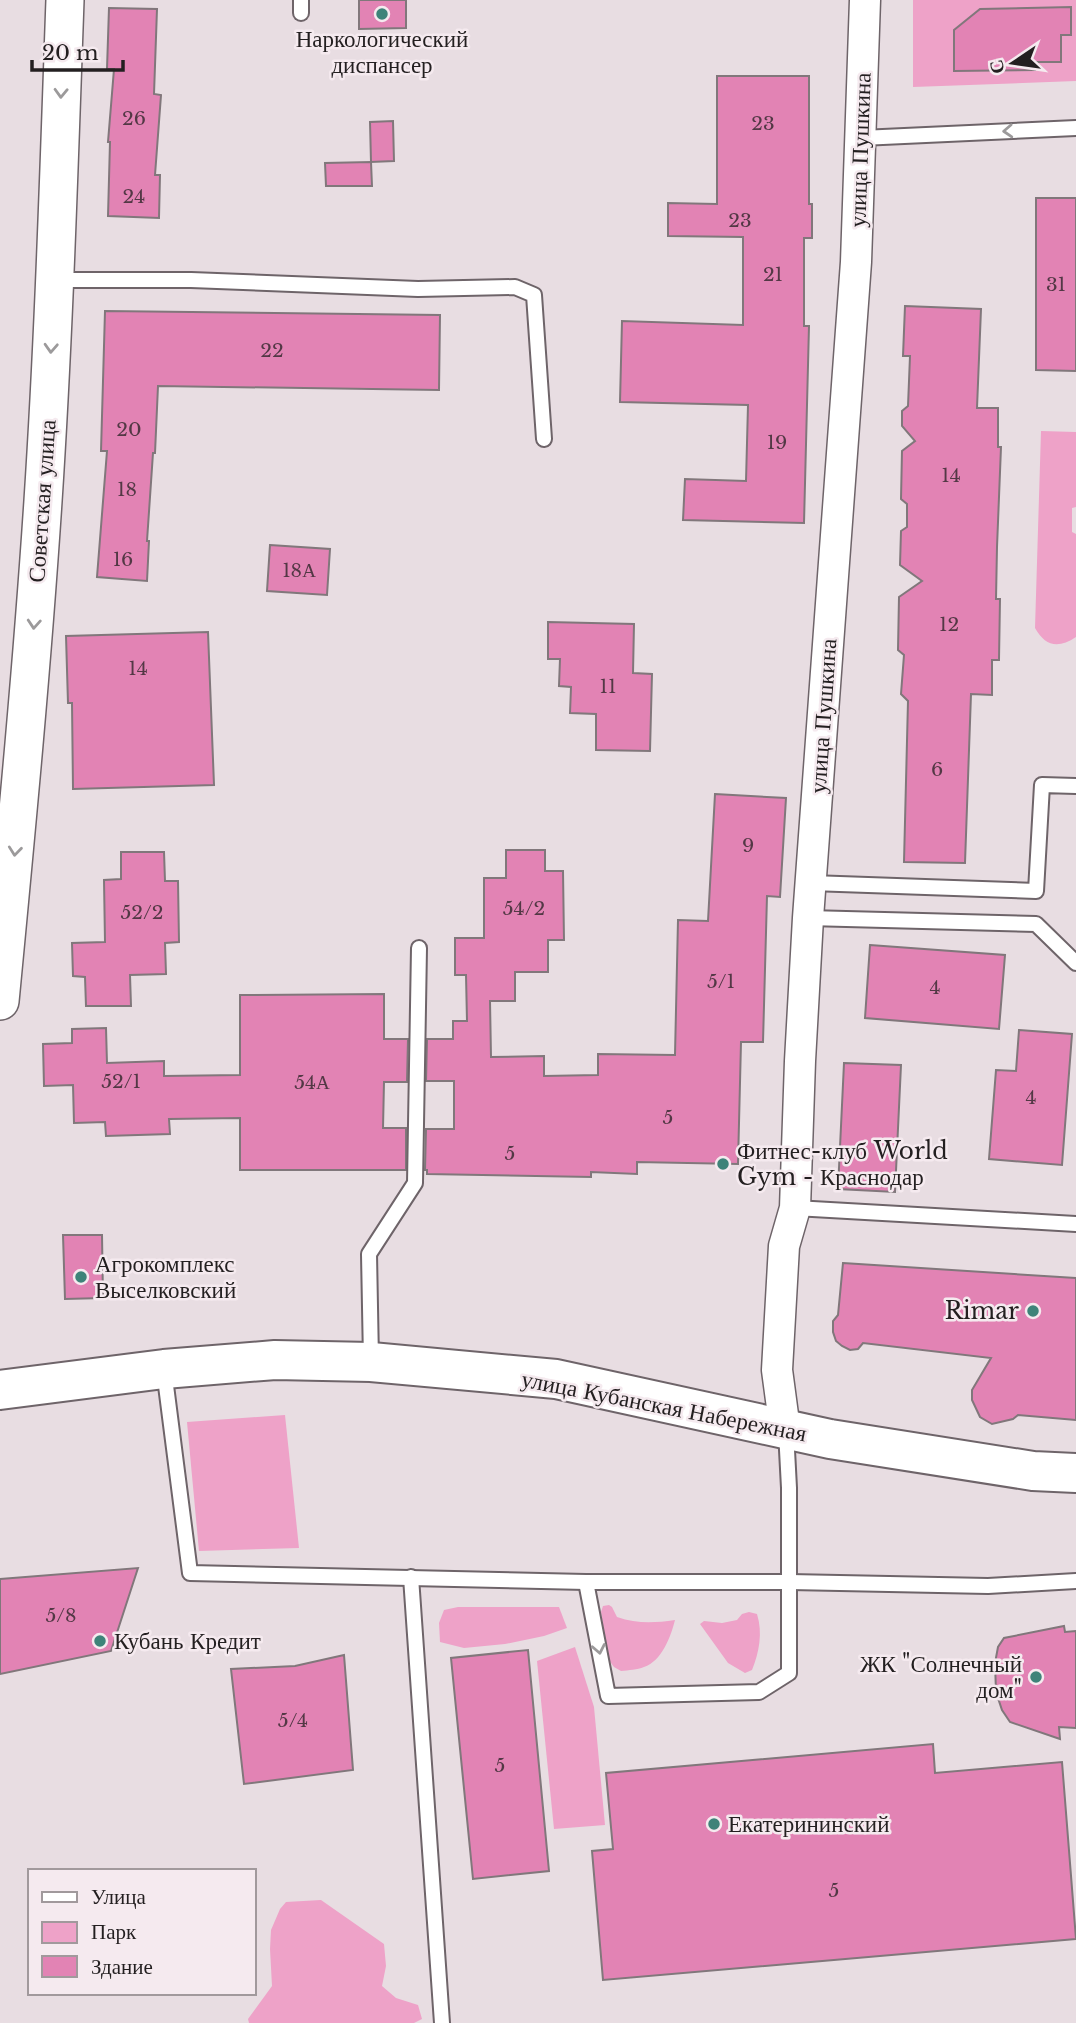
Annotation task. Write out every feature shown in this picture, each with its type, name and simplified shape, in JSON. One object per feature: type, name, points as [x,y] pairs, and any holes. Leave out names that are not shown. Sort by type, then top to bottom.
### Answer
[{"type":"main road","name":"улица Кубанская Набережная","points":[[0,1391],[164,1369],[275,1360],[371,1362],[556,1379],[830,1439],[1033,1471],[1076,1473]]},
{"type":"street","name":"Советская улица","points":[[0,1001],[4,928],[29,703],[43,500],[55,280],[65,0]]},
{"type":"street","name":"улица Пушкина","points":[[785,1430],[777,1370],[784,1246],[795,1208],[808,918],[855,276],[865,0]]},
{"type":"lane","points":[[861,138],[1076,128]]},
{"type":"lane","points":[[55,280],[191,280],[418,289],[515,287],[534,295],[544,439]]},
{"type":"lane","points":[[811,883],[1035,891],[1042,785],[1076,786]]},
{"type":"lane","points":[[808,918],[1036,924],[1076,963]]},
{"type":"lane","points":[[371,1362],[369,1254],[415,1183],[419,948]]},
{"type":"lane","points":[[795,1208],[1076,1224]]},
{"type":"lane","points":[[164,1369],[190,1573],[586,1582],[988,1586],[1076,1581]]},
{"type":"lane","points":[[586,1582],[608,1696],[759,1692],[789,1674],[789,1488],[785,1430]]},
{"type":"lane","points":[[411,1577],[442,2023]]},
{"type":"green space","points":[[913,0],[1076,0],[1076,81],[913,87]]},
{"type":"green space","points":[[1041,431],[1076,432],[1076,507],[1072,508],[1072,532],[1076,534],[1076,637],[1058,644],[1043,639],[1035,628]]},
{"type":"green space","points":[[285,1415],[299,1548],[199,1551],[187,1422]]},
{"type":"green space","points":[[609,1605],[617,1617],[632,1621],[675,1620],[665,1647],[650,1664],[639,1669],[621,1671],[608,1659],[601,1612],[603,1606]]},
{"type":"green space","points":[[458,1607],[559,1607],[567,1628],[505,1644],[464,1648],[440,1642],[439,1623],[444,1610]]},
{"type":"green space","points":[[742,1614],[757,1614],[760,1636],[752,1670],[745,1673],[728,1663],[700,1624],[704,1621],[722,1623],[737,1620]]},
{"type":"green space","points":[[575,1647],[594,1707],[605,1825],[554,1829],[537,1661]]},
{"type":"green space","points":[[321,1900],[384,1944],[386,1966],[382,1986],[396,1998],[418,2005],[422,2019],[414,2023],[249,2023],[248,2019],[272,1986],[271,1930],[280,1909],[286,1902]]},
{"type":"building","name":"Наркологический диспансер","points":[[359,0],[406,0],[406,28],[359,29]]},
{"type":"building","points":[[1071,7],[1071,35],[1061,35],[1061,62],[1035,62],[1035,70],[954,71],[954,30],[980,9]]},
{"type":"building","points":[[109,8],[157,9],[154,94],[161,95],[155,175],[160,175],[159,218],[108,216],[108,142],[114,69],[107,69]]},
{"type":"building","points":[[717,76],[809,76],[809,204],[812,204],[812,238],[804,238],[804,326],[809,326],[804,523],[683,520],[685,479],[746,481],[748,405],[620,402],[622,321],[743,325],[743,237],[668,236],[668,203],[717,204]]},
{"type":"building","points":[[393,121],[394,161],[371,162],[370,122]]},
{"type":"building","points":[[371,162],[372,186],[326,186],[325,163]]},
{"type":"building","points":[[1036,198],[1076,198],[1076,371],[1036,370]]},
{"type":"building","points":[[905,306],[981,309],[977,408],[998,408],[998,447],[1001,447],[996,599],[1000,599],[999,660],[992,660],[992,695],[971,694],[965,863],[904,862],[908,701],[901,694],[904,655],[898,650],[899,597],[922,581],[900,565],[901,531],[907,527],[907,504],[901,499],[902,451],[915,441],[902,426],[902,411],[908,406],[910,356],[903,356]]},
{"type":"building","points":[[105,311],[440,315],[439,390],[158,386],[147,541],[147,581],[97,577],[107,451],[101,451]]},
{"type":"building","points":[[270,545],[330,549],[327,595],[267,591]]},
{"type":"building","points":[[548,622],[634,624],[633,673],[652,674],[650,751],[596,750],[596,714],[570,713],[571,687],[559,686],[560,659],[548,659]]},
{"type":"building","points":[[208,632],[214,785],[73,789],[72,703],[68,703],[66,636]]},
{"type":"building","points":[[715,794],[786,798],[780,897],[767,896],[763,1042],[741,1042],[738,1164],[637,1162],[637,1174],[591,1172],[591,1177],[427,1174],[426,1129],[454,1129],[454,1081],[426,1081],[427,1039],[453,1039],[453,1021],[467,1021],[466,975],[455,975],[455,938],[484,938],[484,878],[506,878],[506,850],[545,850],[545,871],[563,871],[564,940],[548,940],[548,972],[515,972],[515,1001],[490,1001],[491,1057],[544,1056],[544,1076],[598,1075],[598,1054],[675,1055],[678,920],[708,921]]},
{"type":"building","points":[[121,852],[164,852],[165,881],[178,881],[179,942],[165,943],[166,974],[130,975],[131,1006],[86,1006],[85,977],[73,976],[72,943],[105,942],[104,880],[121,879]]},
{"type":"building","points":[[870,945],[1005,955],[999,1029],[865,1018]]},
{"type":"building","points":[[384,994],[384,1039],[408,1039],[407,1082],[384,1082],[383,1128],[406,1128],[406,1170],[240,1170],[240,1118],[169,1119],[170,1134],[106,1136],[105,1122],[74,1123],[73,1085],[44,1086],[43,1044],[72,1043],[72,1029],[106,1028],[107,1063],[164,1061],[164,1076],[240,1075],[240,995]]},
{"type":"building","points":[[1019,1030],[1072,1034],[1062,1165],[989,1159],[996,1070],[1016,1071]]},
{"type":"building","points":[[844,1063],[901,1065],[895,1192],[838,1189]]},
{"type":"building","points":[[63,1235],[102,1235],[103,1298],[65,1299]]},
{"type":"building","points":[[843,1263],[1076,1278],[1076,1420],[1018,1415],[1013,1419],[992,1424],[980,1417],[972,1400],[972,1390],[991,1358],[863,1343],[858,1349],[850,1350],[842,1346],[836,1341],[833,1321],[838,1315]]},
{"type":"building","points":[[138,1568],[111,1651],[0,1674],[0,1579]]},
{"type":"building","name":"ЖК \"Солнечный дом\"","points":[[1064,1626],[1065,1632],[1076,1631],[1076,1728],[1059,1727],[1060,1739],[1010,1722],[1002,1710],[996,1692],[995,1663],[998,1647],[1004,1638]]},
{"type":"building","points":[[528,1650],[549,1871],[473,1879],[451,1658]]},
{"type":"building","points":[[344,1655],[353,1770],[244,1784],[231,1669],[295,1666]]},
{"type":"building","points":[[933,1744],[935,1773],[1062,1762],[1076,1939],[603,1980],[592,1851],[613,1849],[606,1773]]},
{"type":"place","name":"Наркологический диспансер","points":[[382,14]]},
{"type":"place","name":"Фитнес-клуб World Gym - Краснодар","points":[[723,1164]]},
{"type":"place","name":"Агрокомплекс Выселковский","points":[[81,1277]]},
{"type":"place","name":"Rimar","points":[[1033,1311]]},
{"type":"place","name":"Кубань Кредит","points":[[100,1641]]},
{"type":"place","name":"ЖК \"Солнечный дом\"","points":[[1036,1677]]},
{"type":"place","name":"Екатерининский","points":[[714,1824]]}]
